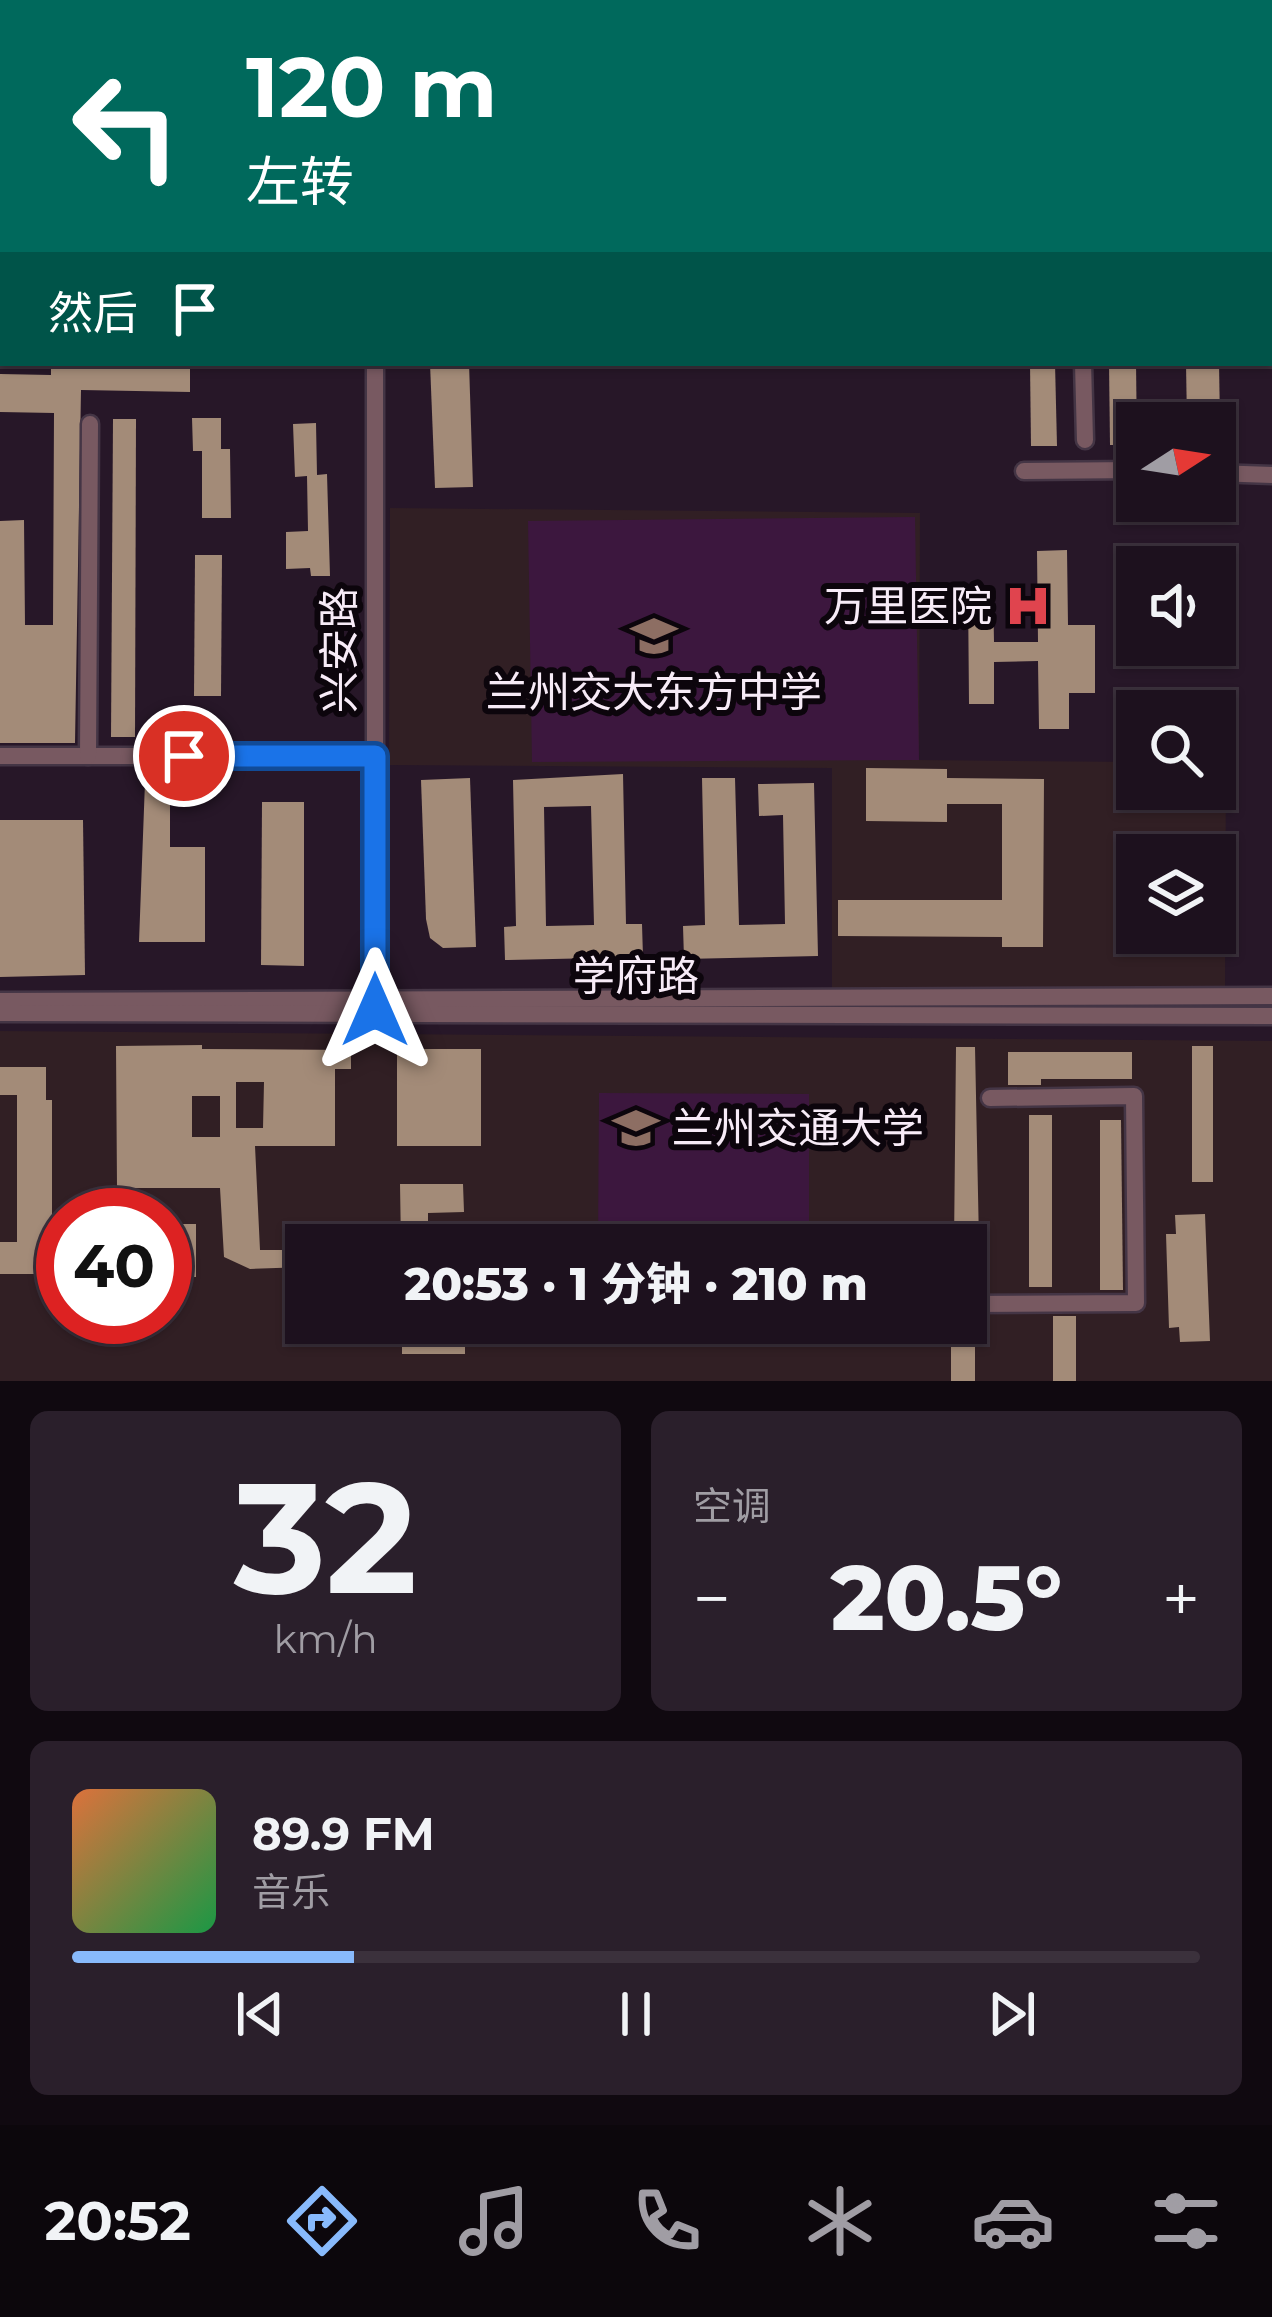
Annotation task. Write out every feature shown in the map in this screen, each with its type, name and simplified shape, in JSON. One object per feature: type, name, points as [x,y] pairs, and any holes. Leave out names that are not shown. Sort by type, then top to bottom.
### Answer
[{"type":"street","name":"兴安路","points":[[375,366],[375,1004]]},
{"type":"street","points":[[1084,366],[1085,440]]},
{"type":"street","points":[[88,757],[90,424]]},
{"type":"street","points":[[1024,471],[1116,470]]},
{"type":"street","points":[[1236,474],[1272,475]]},
{"type":"street","points":[[0,756],[375,756]]},
{"type":"street","name":"学府路","points":[[0,1013],[375,1004],[1272,996]]},
{"type":"street","name":"学府路","points":[[0,1000],[1272,1016]]},
{"type":"street","points":[[987,1304],[1136,1303],[1134,1096],[990,1097]]},
{"type":"shaded area","name":"兰州交大东方中学","points":[[390,508],[920,513],[919,760],[1116,762],[1116,810],[1226,810],[1226,834],[1116,834],[1116,954],[1225,954],[1225,992],[832,989],[832,768],[389,765]]},
{"type":"shaded area","points":[[915,517],[919,760],[532,762],[528,521]]},
{"type":"shaded area","name":"兰州交通大学","points":[[0,1031],[1272,1041],[1272,1381],[0,1381]]},
{"type":"shaded area","points":[[599,1093],[809,1094],[809,1224],[598,1224]]},
{"type":"building","points":[[51,366],[190,366],[190,392],[81,390],[75,743],[0,743],[0,521],[24,520],[25,625],[53,625],[54,413],[0,412],[0,374],[51,375]]},
{"type":"building","points":[[430,366],[469,366],[473,487],[435,488]]},
{"type":"building","points":[[1030,366],[1055,366],[1057,446],[1031,446]]},
{"type":"building","points":[[1109,366],[1136,366],[1136,402],[1116,402],[1116,445],[1110,445]]},
{"type":"building","points":[[1186,366],[1219,366],[1220,402],[1187,402]]},
{"type":"building","points":[[192,418],[221,418],[221,449],[230,449],[231,518],[202,518],[202,451],[193,451]]},
{"type":"building","points":[[113,419],[136,419],[135,737],[111,737]]},
{"type":"building","points":[[316,423],[317,475],[327,474],[330,576],[311,576],[310,568],[286,569],[286,532],[308,531],[307,476],[295,477],[293,424]]},
{"type":"building","points":[[1067,550],[1068,625],[1095,625],[1095,693],[1069,693],[1069,729],[1039,729],[1038,661],[994,662],[994,704],[969,704],[968,589],[993,589],[994,642],[1038,642],[1037,551]]},
{"type":"building","points":[[195,555],[222,555],[221,696],[194,696]]},
{"type":"building","points":[[866,768],[947,769],[947,778],[1044,779],[1043,947],[1002,947],[1002,937],[838,936],[838,900],[1002,900],[1002,804],[947,804],[947,822],[866,821]]},
{"type":"building","points":[[623,774],[626,924],[642,924],[643,957],[505,960],[504,927],[516,926],[513,780]],"holes":[[[591,806],[594,925],[546,926],[544,807]]]},
{"type":"building","points":[[470,778],[476,947],[443,948],[430,938],[426,919],[421,780]]},
{"type":"building","points":[[702,778],[735,778],[739,925],[785,924],[783,815],[759,816],[758,784],[814,783],[818,956],[684,959],[683,926],[705,925]]},
{"type":"building","points":[[145,782],[170,782],[170,847],[205,847],[205,942],[139,942]]},
{"type":"building","points":[[262,802],[304,802],[304,966],[261,965]]},
{"type":"building","points":[[0,820],[83,820],[85,975],[0,977]]},
{"type":"building","points":[[116,1046],[351,1050],[351,1069],[335,1069],[335,1146],[255,1146],[260,1250],[285,1250],[285,1268],[250,1269],[224,1257],[220,1188],[117,1188]],"holes":[[[236,1082],[264,1082],[263,1128],[236,1128]],[[192,1096],[220,1096],[220,1137],[192,1137]]]},
{"type":"building","points":[[1192,1046],[1213,1046],[1213,1182],[1192,1182]]},
{"type":"building","points":[[956,1047],[975,1047],[979,1224],[954,1224]]},
{"type":"building","points":[[397,1049],[481,1049],[481,1146],[397,1146]]},
{"type":"building","points":[[1008,1052],[1132,1052],[1132,1079],[1041,1079],[1041,1085],[1008,1085]]},
{"type":"building","points":[[0,1067],[46,1067],[46,1100],[52,1100],[52,1188],[36,1188],[36,1274],[0,1274],[0,1242],[17,1242],[17,1095],[0,1095]]},
{"type":"building","points":[[1029,1115],[1052,1115],[1052,1287],[1029,1287]]},
{"type":"building","points":[[1100,1120],[1121,1120],[1123,1290],[1100,1290]]},
{"type":"building","points":[[400,1184],[463,1184],[464,1212],[428,1213],[428,1224],[401,1224]]},
{"type":"building","points":[[1205,1214],[1210,1341],[1180,1342],[1179,1327],[1169,1328],[1166,1234],[1176,1234],[1175,1215]]},
{"type":"building","points":[[192,1224],[196,1224],[196,1277],[192,1277]]},
{"type":"building","points":[[1053,1316],[1076,1316],[1076,1381],[1053,1381]]},
{"type":"building","points":[[402,1344],[465,1344],[465,1354],[402,1354]]},
{"type":"building","points":[[951,1344],[975,1344],[975,1381],[951,1381]]},
{"type":"place","name":"万里医院","points":[[1028,606]]},
{"type":"place","name":"兰州交大东方中学","points":[[654,636]]},
{"type":"place","name":"兰州交通大学","points":[[636,1128]]},
{"type":"route","points":[[184,756],[375,756],[375,1010]]}]
